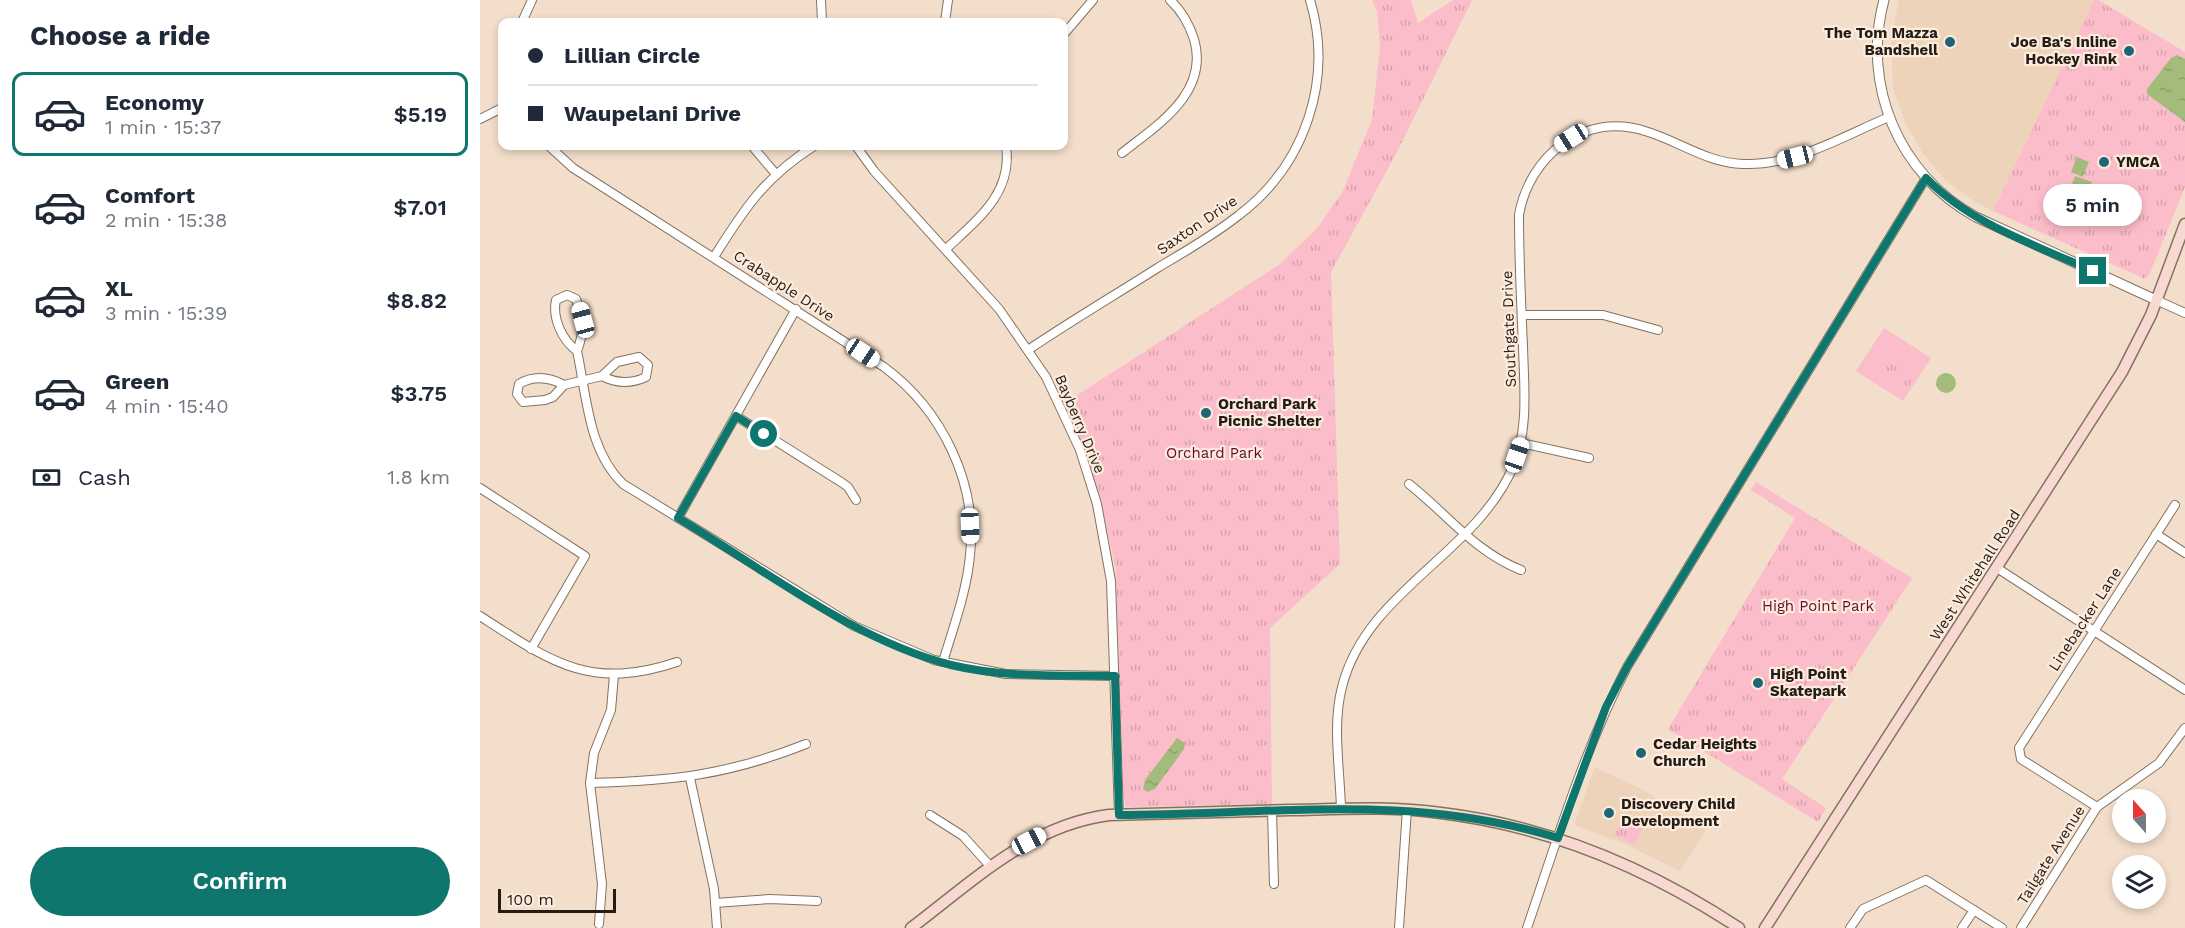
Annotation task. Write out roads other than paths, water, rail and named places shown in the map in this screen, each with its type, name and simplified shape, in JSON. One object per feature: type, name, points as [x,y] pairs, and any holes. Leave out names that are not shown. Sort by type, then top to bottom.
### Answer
[{"type":"main road","name":"West Whitehall Road","points":[[1765,928],[2122,372],[2157,300],[2185,224]]},
{"type":"main road","points":[[911,928],[925,924],[991,867],[1029,841],[1052,829],[1088,818],[1119,815],[1407,809],[1492,821],[1558,838],[1651,876],[1739,928]]},
{"type":"street","points":[[524,18],[532,0]]},
{"type":"street","points":[[821,0],[822,18]]},
{"type":"street","points":[[946,18],[948,0]]},
{"type":"street","points":[[1068,29],[1093,0]]},
{"type":"street","points":[[1122,153],[1171,114],[1185,97],[1191,84],[1197,58],[1195,44],[1186,18],[1170,0]]},
{"type":"street","name":"Saxton Drive","points":[[1028,350],[1239,216],[1275,181],[1299,142],[1314,99],[1319,51],[1310,0]]},
{"type":"street","points":[[1884,0],[1878,32],[1877,60],[1889,117],[1906,152],[1926,178],[1954,204],[1976,217],[2185,313]]},
{"type":"street","points":[[480,118],[498,110]]},
{"type":"street","name":"Southgate Drive","points":[[1341,809],[1338,708],[1346,671],[1358,644],[1382,613],[1464,534],[1499,492],[1522,441],[1525,399],[1519,233],[1521,200],[1541,162],[1571,138],[1594,129],[1623,126],[1660,136],[1708,158],[1726,162],[1760,164],[1795,157],[1889,117]]},
{"type":"street","name":"Crabapple Drive","points":[[553,150],[573,168],[796,309],[900,380],[930,413],[954,453],[970,511],[970,555],[943,662]]},
{"type":"street","points":[[755,150],[775,173]]},
{"type":"street","points":[[714,257],[758,190],[775,173],[808,150]]},
{"type":"street","name":"Bayberry Drive","points":[[859,150],[874,171],[999,309],[1028,350],[1067,421],[1080,450],[1097,504],[1111,581],[1119,815]]},
{"type":"street","points":[[946,249],[999,195],[1007,172],[1006,150]]},
{"type":"street","points":[[1527,928],[1606,707],[1627,667],[1926,178]]},
{"type":"street","points":[[577,351],[583,336],[583,320],[576,299],[567,295],[556,300],[556,313],[565,340],[577,351],[597,448],[606,465],[623,484],[854,626],[943,662],[1006,674],[1115,676]]},
{"type":"street","points":[[678,518],[796,309]]},
{"type":"street","points":[[1522,315],[1603,315],[1658,330]]},
{"type":"street","points":[[564,385],[553,397],[533,403],[523,402],[517,394],[519,384],[537,378],[546,377],[564,385],[603,376],[622,360],[639,357],[648,365],[646,377],[641,380],[622,383],[603,376]]},
{"type":"street","points":[[736,416],[841,482],[848,487],[856,500]]},
{"type":"street","points":[[1522,441],[1589,458]]},
{"type":"street","points":[[1409,484],[1492,557],[1521,570]]},
{"type":"street","points":[[480,488],[585,556],[531,649]]},
{"type":"street","name":"Linebacker Lane","points":[[2097,807],[2021,759],[2019,748],[2092,630],[2175,505]]},
{"type":"street","points":[[2156,534],[2185,553]]},
{"type":"street","points":[[1997,568],[2185,690]]},
{"type":"street","points":[[480,616],[531,649],[561,664],[614,675],[654,670],[676,662]]},
{"type":"street","points":[[599,924],[602,884],[590,783],[594,753],[611,710],[614,675]]},
{"type":"street","name":"Tailgate Avenue","points":[[2021,928],[2097,807],[2159,763],[2185,728]]},
{"type":"street","points":[[590,783],[690,778],[747,765],[806,744]]},
{"type":"street","points":[[690,778],[707,852],[716,903],[717,928]]},
{"type":"street","points":[[1399,928],[1407,809]]},
{"type":"street","points":[[1272,811],[1274,884]]},
{"type":"street","points":[[930,815],[963,836],[991,867]]},
{"type":"street","points":[[1850,928],[1863,909],[1923,881],[1931,882],[2002,928]]},
{"type":"street","points":[[716,903],[776,899],[817,901]]},
{"type":"street","points":[[1962,928],[1974,910]]},
{"type":"water","points":[[2177,55],[2185,59],[2185,122],[2147,94],[2147,89],[2171,58]]},
{"type":"water","points":[[2077,157],[2089,162],[2083,177],[2071,172]]},
{"type":"water","points":[[2075,176],[2092,182],[2083,205],[2067,198]]},
{"type":"water","points":[[1946,373],[1953,376],[1956,383],[1953,390],[1946,393],[1939,390],[1936,383],[1939,376]]},
{"type":"water","points":[[1177,738],[1185,743],[1184,749],[1155,789],[1147,792],[1143,789],[1145,780]]},
{"type":"place","name":"The Tom Mazza Bandshell","points":[[1950,42]]},
{"type":"place","name":"Joe Ba's Inline Hockey Rink","points":[[2129,51]]},
{"type":"place","name":"YMCA","points":[[2104,162]]},
{"type":"place","name":"Orchard Park Picnic Shelter","points":[[1206,413]]},
{"type":"place","name":"High Point Skatepark","points":[[1758,683]]},
{"type":"place","name":"Cedar Heights Church","points":[[1641,753]]},
{"type":"place","name":"Discovery Child Development","points":[[1609,813]]},
{"type":"park label","name":"Orchard Park","points":[[1214,453]]},
{"type":"park label","name":"High Point Park","points":[[1818,606]]}]
